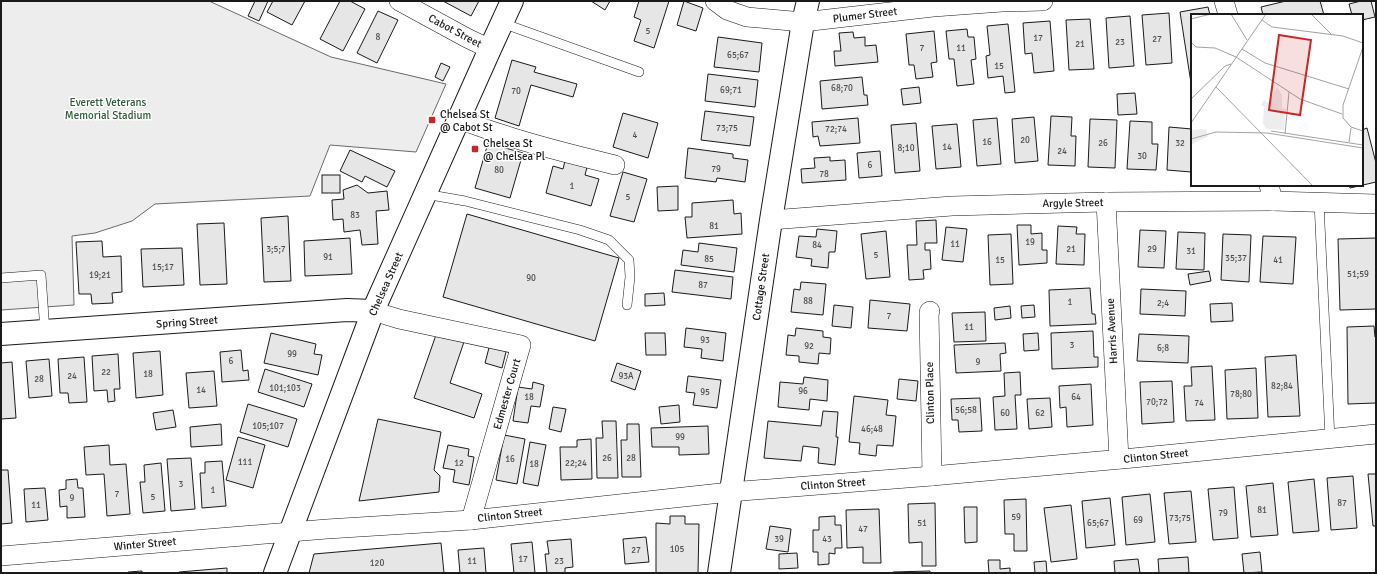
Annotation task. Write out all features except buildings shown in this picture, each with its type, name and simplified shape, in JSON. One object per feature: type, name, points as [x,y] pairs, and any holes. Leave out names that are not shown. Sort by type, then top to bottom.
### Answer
[{"type":"street","name":"Cabot Street","points":[[399,1],[490,49]]},
{"type":"street","name":"Chelsea Street","points":[[275,573],[373,311],[512,1]]},
{"type":"street","name":"Plumer Street","points":[[715,1],[727,10],[746,17],[803,22],[933,7],[1002,2],[1043,1]]},
{"type":"street","name":"Cottage Street","points":[[719,573],[770,220],[803,22],[808,1]]},
{"type":"street","points":[[1224,1],[1228,14]]},
{"type":"street","points":[[459,119],[553,150],[615,165]]},
{"type":"street","name":"Argyle Street","points":[[770,220],[952,206],[1106,202],[1271,193],[1319,202],[1376,204]]},
{"type":"street","name":"Harris Avenue","points":[[1106,202],[1119,459]]},
{"type":"street","name":"Spring Street","points":[[1,334],[347,310],[373,311]]},
{"type":"street","name":"Edmester Court","points":[[373,311],[399,319],[521,345],[471,520]]},
{"type":"street","name":"Clinton Place","points":[[930,312],[932,476]]},
{"type":"street","name":"Clinton Street","points":[[290,532],[328,528],[471,520],[730,492],[932,476],[1376,434]]},
{"type":"street","name":"Winter Street","points":[[1,556],[290,532]]},
{"type":"lane","points":[[502,23],[639,72]]},
{"type":"lane","points":[[425,194],[465,201],[580,230],[609,240],[629,260],[630,277],[627,305]]},
{"type":"lane","points":[[1319,202],[1330,439]]},
{"type":"lane","points":[[1,278],[41,275],[45,332]]},
{"type":"shaded area","name":"Everett Veterans Memorial Stadium","points":[[1,1],[209,1],[331,57],[446,84],[416,152],[330,145],[310,196],[155,204],[132,221],[95,233],[72,236],[74,305],[1,310]]},
{"type":"place","name":"Chelsea St @ Cabot St","points":[[432,120]]},
{"type":"place","name":"Chelsea St @ Chelsea Pl","points":[[475,149]]}]
